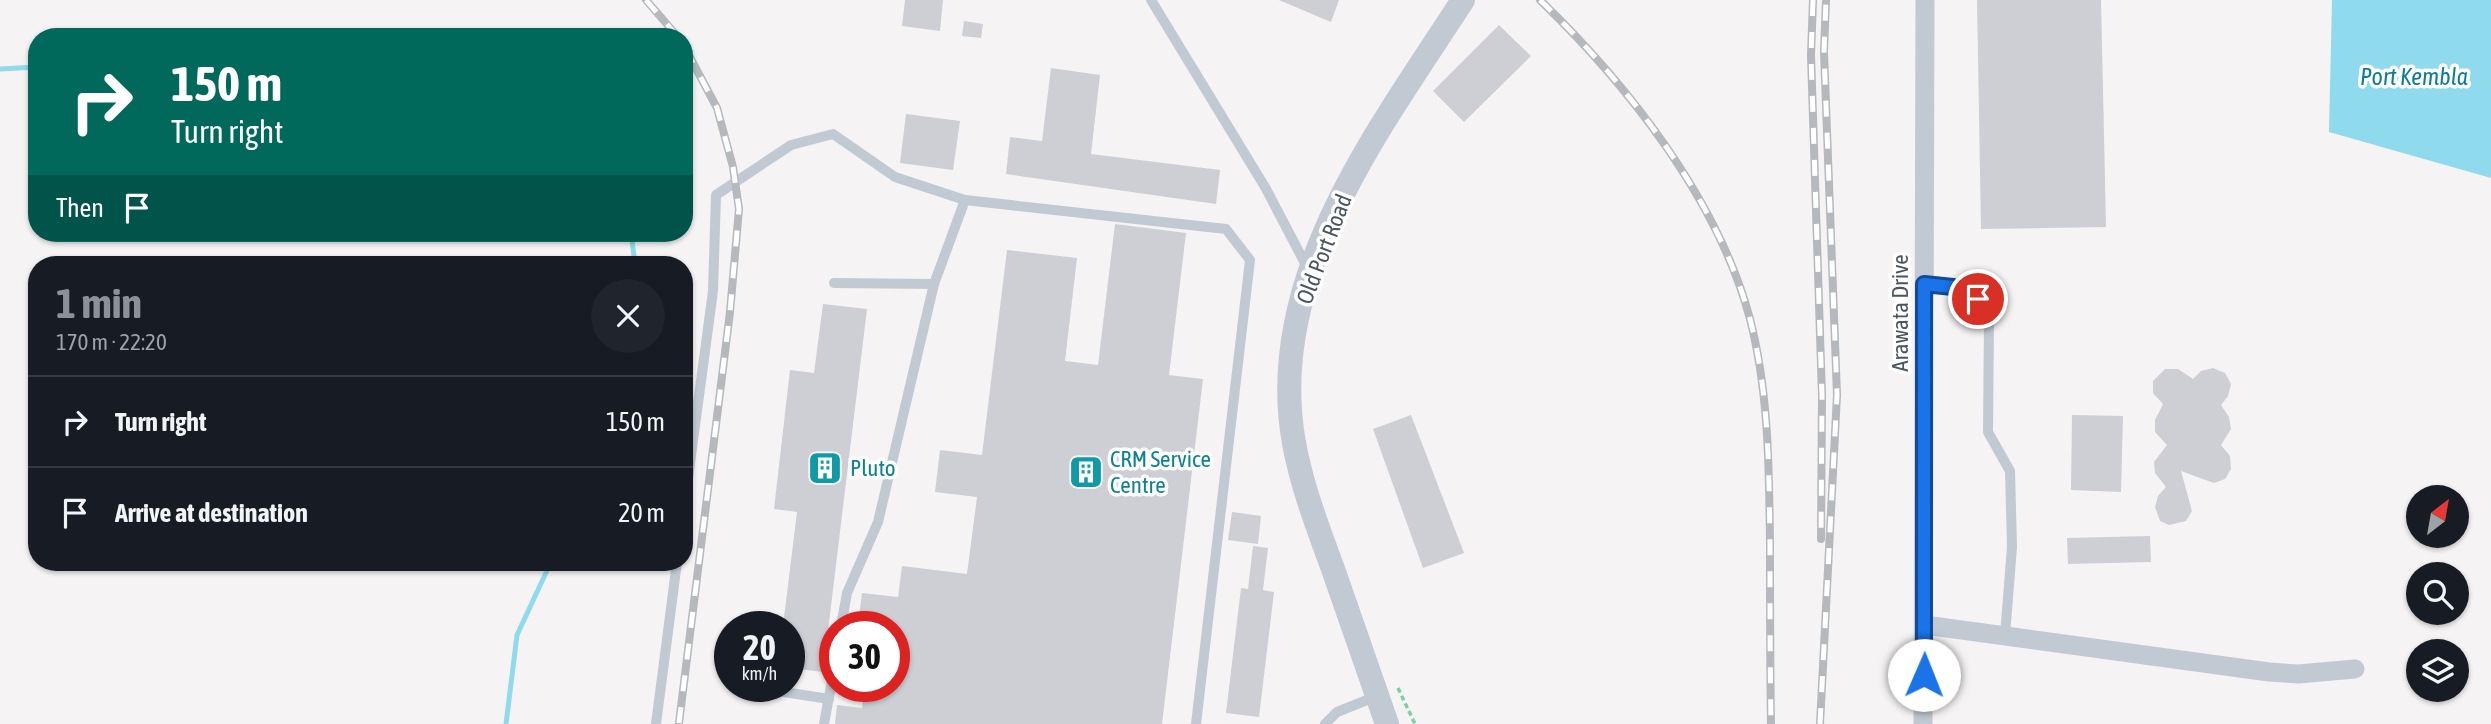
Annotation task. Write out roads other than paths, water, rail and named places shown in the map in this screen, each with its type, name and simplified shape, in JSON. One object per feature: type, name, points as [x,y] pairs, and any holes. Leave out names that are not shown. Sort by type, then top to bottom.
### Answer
[{"type":"street","name":"Old Port Road","points":[[1387,724],[1386,690],[1303,484],[1294,440],[1292,348],[1310,273],[1335,208],[1397,103],[1463,0]]},
{"type":"street","name":"Arawata Drive","points":[[1923,724],[1925,0]]},
{"type":"street","points":[[1925,625],[2269,672],[2298,674],[2356,669]]},
{"type":"lane","points":[[1151,0],[1265,187],[1310,273]]},
{"type":"lane","points":[[693,440],[713,290],[716,195],[791,145],[833,134],[895,177],[965,200],[1226,229],[1250,260],[1196,724]]},
{"type":"lane","points":[[844,611],[847,593],[878,523],[934,284],[965,200]]},
{"type":"lane","points":[[834,283],[934,284]]},
{"type":"lane","points":[[1924,284],[1953,287],[1978,299],[1989,317],[1988,432],[2010,471],[2012,547],[2006,635]]},
{"type":"lane","points":[[656,724],[676,571]]},
{"type":"lane","points":[[1325,724],[1337,712],[1386,690]]},
{"type":"lane","points":[[824,724],[828,702]]},
{"type":"water","name":"Port Kembla","points":[[2332,0],[2491,0],[2491,178],[2329,132]]},
{"type":"waterway","points":[[0,69],[28,67]]},
{"type":"waterway","points":[[632,242],[634,256]]},
{"type":"waterway","points":[[506,724],[517,635],[547,571]]},
{"type":"railway","points":[[646,0],[670,28]]},
{"type":"railway","points":[[1540,0],[1605,68],[1666,146],[1716,230],[1750,319],[1761,375],[1768,459],[1771,724]]},
{"type":"railway","points":[[1813,0],[1811,55],[1822,396],[1821,539]]},
{"type":"railway","points":[[1820,724],[1837,395],[1824,52],[1826,0]]},
{"type":"railway","points":[[679,723],[730,312],[739,209],[733,167],[717,108],[693,63]]},
{"type":"place","name":"Pluto","points":[[825,468]]},
{"type":"place","name":"CRM Service Centre","points":[[1086,472]]}]
